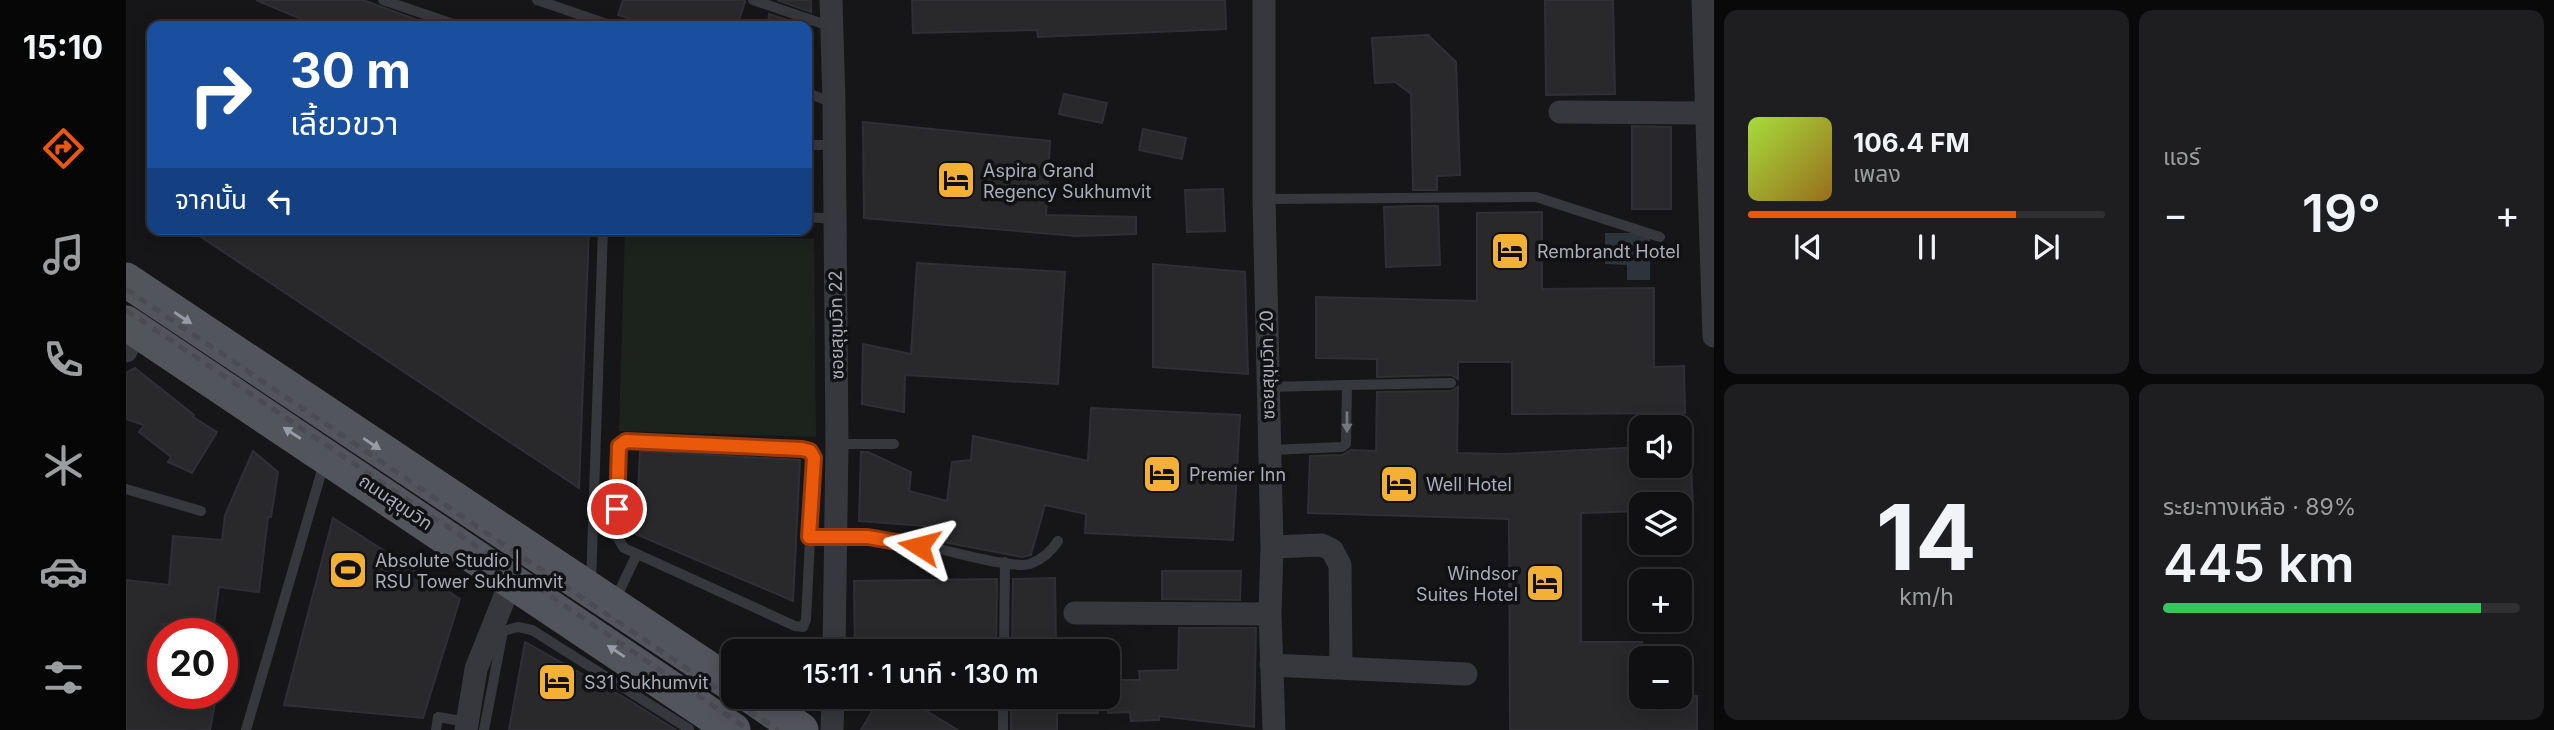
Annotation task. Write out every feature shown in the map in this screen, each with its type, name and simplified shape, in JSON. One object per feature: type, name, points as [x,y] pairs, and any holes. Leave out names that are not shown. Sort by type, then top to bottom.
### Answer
[{"type":"main road","name":"ถนนสุขุมวิท","points":[[126,280],[721,677]]},
{"type":"main road","name":"ถนนสุขุมวิท","points":[[129,335],[326,455],[511,580],[692,722],[733,730]]},
{"type":"main road","points":[[511,580],[530,549]]},
{"type":"main road","points":[[770,709],[801,730]]},
{"type":"street","name":"ซอยสุขุมวิท 22","points":[[831,0],[837,444],[834,639]]},
{"type":"street","name":"ซอยสุขุมวิท 20","points":[[1264,0],[1264,199],[1272,547],[1270,614],[1273,730]]},
{"type":"street","points":[[1703,0],[1714,336]]},
{"type":"street","points":[[1560,113],[1707,113]]},
{"type":"street","points":[[1272,547],[1322,545],[1332,550],[1340,565],[1341,668]]},
{"type":"street","points":[[473,727],[476,669],[511,580]]},
{"type":"street","points":[[1075,613],[1270,614]]},
{"type":"street","points":[[1271,665],[1466,674]]},
{"type":"street","points":[[832,730],[833,709]]},
{"type":"lane","points":[[383,0],[444,21]]},
{"type":"lane","points":[[537,0],[598,21]]},
{"type":"lane","points":[[753,0],[832,27]]},
{"type":"lane","points":[[812,95],[834,103]]},
{"type":"lane","points":[[812,145],[834,145]]},
{"type":"lane","points":[[1264,199],[1536,197],[1660,237]]},
{"type":"lane","points":[[812,217],[835,219]]},
{"type":"lane","points":[[601,598],[593,505],[603,235]]},
{"type":"lane","points":[[1267,387],[1451,383]]},
{"type":"lane","points":[[1269,450],[1342,447],[1346,444],[1347,385]]},
{"type":"lane","points":[[626,441],[810,451],[814,458],[809,537],[806,620],[803,627],[794,626],[624,548],[617,537],[619,446],[626,441]]},
{"type":"lane","points":[[837,444],[894,444]]},
{"type":"lane","points":[[246,730],[326,455]]},
{"type":"lane","points":[[126,489],[201,511]]},
{"type":"lane","points":[[809,537],[868,537],[938,549],[969,558],[1027,565],[1049,554],[1058,541]]},
{"type":"lane","points":[[601,598],[637,554]]},
{"type":"lane","points":[[1004,639],[1005,562]]},
{"type":"lane","points":[[436,730],[438,717],[473,727],[503,631],[518,626],[532,630],[692,722]]},
{"type":"lane","points":[[1003,709],[1003,730]]},
{"type":"shaded area","points":[[1605,233],[1650,233],[1650,280],[1627,280],[1627,265],[1605,264]]},
{"type":"shaded area","points":[[625,235],[814,239],[816,437],[619,431]]},
{"type":"building","points":[[256,0],[363,0],[420,21],[306,21]]},
{"type":"building","points":[[623,0],[745,0],[739,21],[637,21],[618,15]]},
{"type":"building","points":[[777,0],[811,0],[811,12]]},
{"type":"building","points":[[912,0],[1225,0],[1226,29],[1038,37],[1037,30],[913,33]]},
{"type":"building","points":[[1545,0],[1613,0],[1615,94],[1546,95]]},
{"type":"building","points":[[769,14],[790,21],[768,21]]},
{"type":"building","points":[[1428,35],[1456,62],[1460,175],[1437,176],[1437,190],[1413,190],[1411,94],[1395,82],[1375,83],[1372,38]]},
{"type":"building","points":[[1064,94],[1107,103],[1102,123],[1059,114]]},
{"type":"building","name":"Aspira Grand Regency Sukhumvit","points":[[863,122],[1050,141],[1046,215],[1136,217],[1136,234],[1076,236],[864,218]]},
{"type":"building","points":[[1632,126],[1671,127],[1671,209],[1632,209]]},
{"type":"building","points":[[1143,129],[1186,138],[1182,159],[1139,150]]},
{"type":"building","points":[[1223,189],[1225,231],[1187,232],[1185,190]]},
{"type":"building","points":[[1438,206],[1440,265],[1386,267],[1384,207]]},
{"type":"building","points":[[1542,212],[1542,289],[1654,288],[1654,367],[1684,366],[1685,413],[1512,414],[1512,362],[1458,362],[1458,379],[1451,375],[1377,377],[1377,359],[1316,358],[1316,297],[1477,301],[1477,213]]},
{"type":"building","points":[[198,235],[589,235],[579,488]]},
{"type":"building","points":[[917,263],[1065,272],[1058,384],[905,375],[904,412],[862,404],[863,344],[911,354]]},
{"type":"building","points":[[1153,264],[1245,272],[1248,374],[1153,367]]},
{"type":"building","points":[[135,368],[194,415],[193,417],[217,432],[192,473],[168,462],[171,457],[139,432],[144,425],[126,419],[126,373]]},
{"type":"building","points":[[1458,387],[1457,453],[1505,454],[1629,448],[1629,478],[1692,478],[1693,504],[1692,492],[1629,492],[1629,511],[1581,513],[1581,642],[1642,642],[1642,646],[1629,646],[1629,709],[1692,709],[1692,696],[1697,696],[1697,730],[1510,730],[1509,519],[1308,513],[1310,456],[1342,455],[1351,450],[1376,451],[1377,392],[1451,391]]},
{"type":"building","points":[[1091,408],[1240,415],[1233,540],[1085,533],[1086,514],[1045,505],[1031,555],[1022,557],[922,538],[926,526],[859,521],[861,452],[868,452],[911,472],[909,491],[947,501],[952,462],[971,460],[973,436],[1088,461]]},
{"type":"building","points":[[253,451],[278,472],[271,517],[268,517],[259,592],[219,587],[215,618],[147,618],[147,709],[214,709],[210,730],[126,730],[126,580],[169,585],[173,536],[222,540],[225,515]]},
{"type":"building","points":[[640,451],[800,460],[793,601],[636,534]]},
{"type":"building","points":[[333,518],[460,599],[423,718],[284,705]]},
{"type":"building","points":[[1162,571],[1241,571],[1240,600],[1162,599]]},
{"type":"building","points":[[1055,578],[1056,639],[1012,639],[1013,579]]},
{"type":"building","points":[[997,579],[996,639],[855,639],[854,581]]},
{"type":"building","points":[[1179,628],[1256,628],[1254,727],[1159,716],[1159,720],[1131,721],[1130,712],[1108,713],[1108,709],[1120,709],[1120,680],[1140,680],[1139,671],[1178,670]]},
{"type":"building","name":"S31 Sukhumvit","points":[[525,642],[627,699],[676,730],[509,730]]},
{"type":"building","points":[[873,709],[923,709],[958,730],[861,730]]},
{"type":"building","points":[[1011,709],[1098,709],[1098,713],[1057,713],[1057,730],[1011,730]]},
{"type":"railway","points":[[126,289],[778,730]]},
{"type":"railway","points":[[126,310],[749,730]]},
{"type":"place","name":"Aspira Grand Regency Sukhumvit","points":[[956,180]]},
{"type":"place","name":"Rembrandt Hotel","points":[[1510,251]]},
{"type":"place","name":"Premier Inn","points":[[1162,474]]},
{"type":"place","name":"Well Hotel","points":[[1399,484]]},
{"type":"place","name":"Absolute Studio | RSU Tower Sukhumvit","points":[[348,570]]},
{"type":"place","name":"Windsor Suites Hotel","points":[[1545,583]]},
{"type":"place","name":"S31 Sukhumvit","points":[[557,682]]},
{"type":"route","points":[[617,509],[619,446],[626,441],[802,449],[810,451],[814,458],[809,537],[868,537],[919,546]]}]
